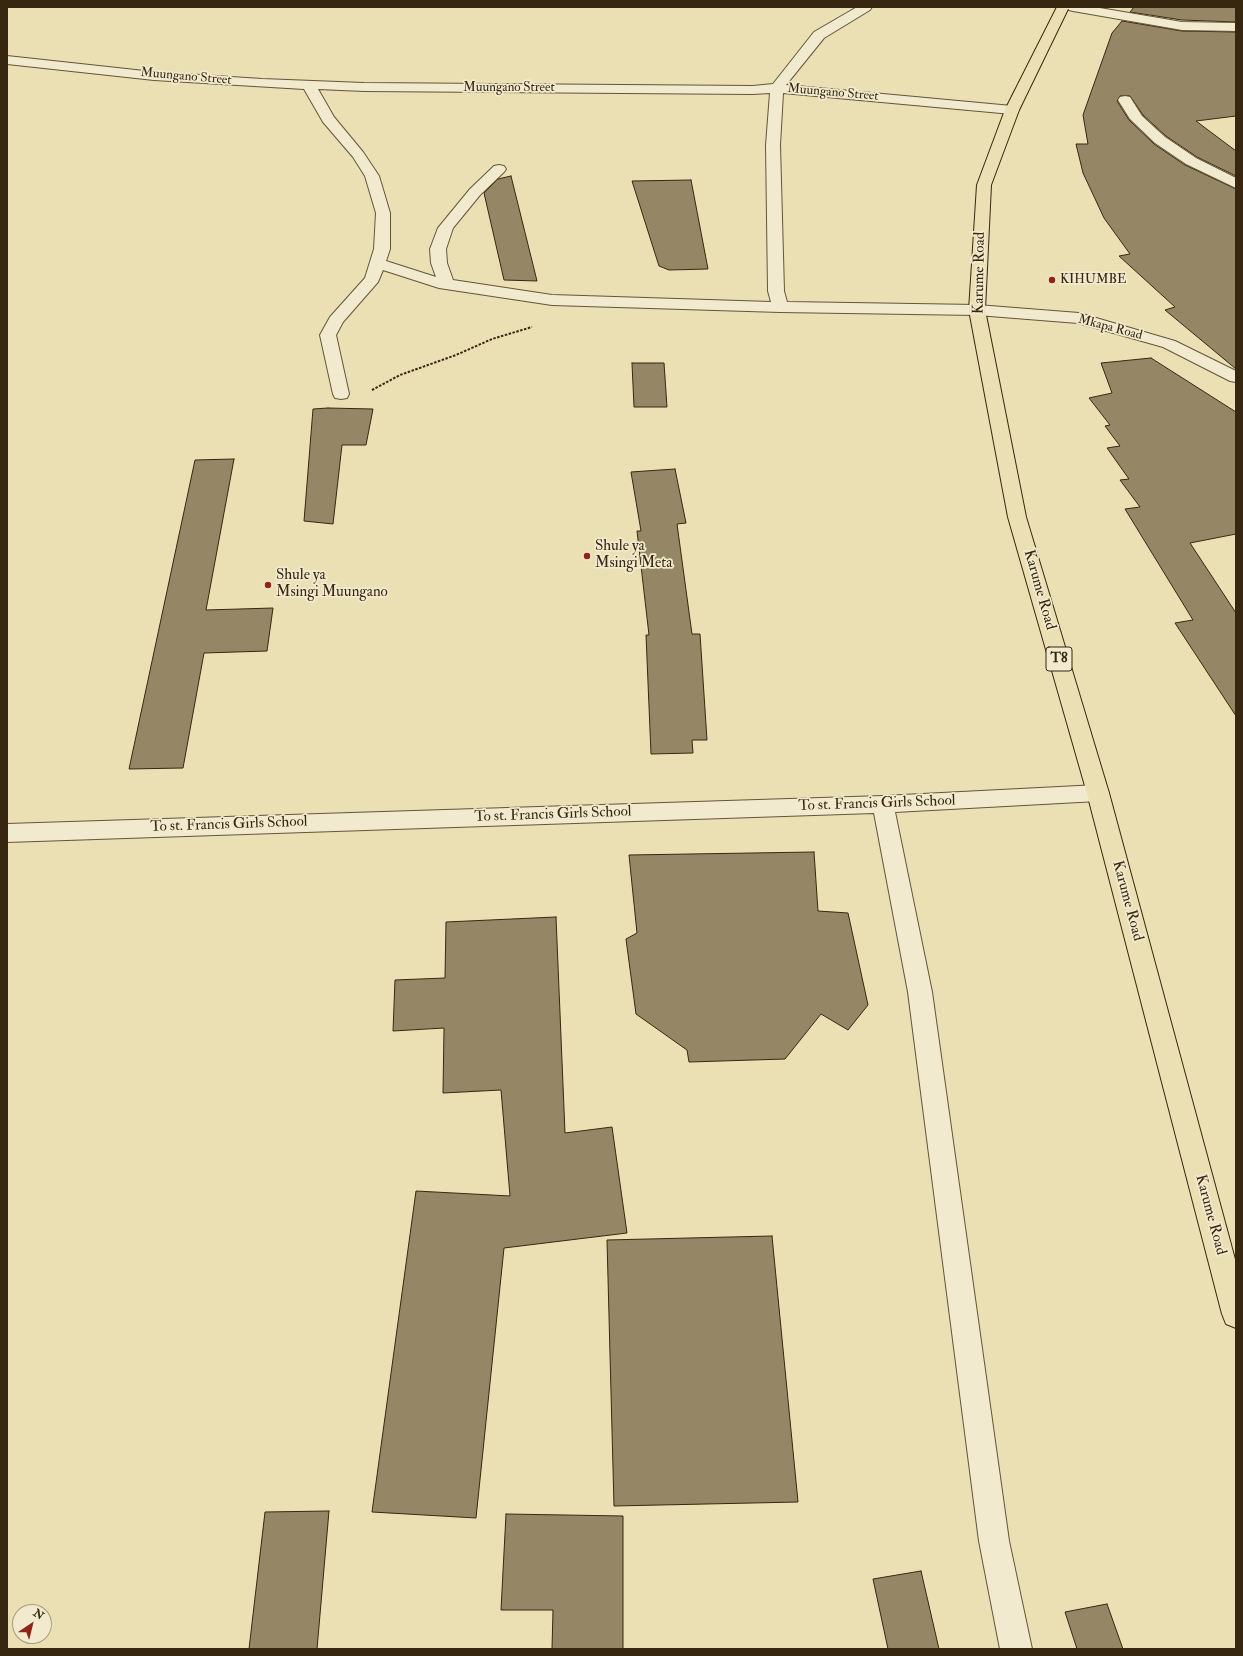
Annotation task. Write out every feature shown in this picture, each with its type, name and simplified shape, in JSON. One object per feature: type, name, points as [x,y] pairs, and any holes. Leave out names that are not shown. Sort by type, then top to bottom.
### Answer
[{"type":"highway","name":"Karume Road","points":[[1063,7],[1012,110],[984,184],[977,310],[1017,516],[1098,793],[1236,1314]]},
{"type":"street","points":[[780,307],[776,291],[773,145],[777,88],[819,35],[861,7]]},
{"type":"street","points":[[1073,7],[1182,26],[1236,27]]},
{"type":"street","name":"Muungano Street","points":[[7,60],[154,76],[262,83],[364,87],[753,90],[777,88],[1012,110]]},
{"type":"street","points":[[309,85],[328,119],[358,155],[372,176],[383,213],[382,249],[372,279],[336,320],[328,335],[341,394]]},
{"type":"street","points":[[1125,100],[1137,119],[1160,140],[1191,161],[1236,184]]},
{"type":"street","points":[[446,284],[439,263],[438,249],[446,228],[475,192],[499,169]]},
{"type":"street","name":"Mkapa Road","points":[[377,263],[446,284],[552,300],[780,307],[977,310],[1079,318],[1169,344],[1236,376]]},
{"type":"street","name":"To st. Francis Girls School","points":[[7,833],[883,804],[1098,793]]},
{"type":"street","points":[[883,804],[920,992],[994,1541],[1016,1649]]},
{"type":"path","points":[[366,394],[400,375],[456,355],[492,338],[532,326]]},
{"type":"building","points":[[1134,7],[1236,7],[1236,22],[1182,20],[1130,12]]},
{"type":"building","points":[[1122,21],[1182,31],[1236,32],[1236,116],[1196,121],[1236,151],[1236,176],[1197,157],[1166,136],[1143,115],[1130,96],[1120,96],[1117,101],[1129,120],[1154,144],[1185,165],[1236,189],[1236,369],[1165,310],[1175,307],[1119,256],[1130,254],[1104,218],[1083,173],[1076,144],[1088,144],[1083,115],[1112,33]]},
{"type":"building","points":[[511,176],[537,281],[504,280],[484,193],[498,179]]},
{"type":"building","points":[[691,180],[708,269],[669,270],[659,266],[632,181]]},
{"type":"building","points":[[1151,358],[1236,412],[1236,534],[1190,543],[1236,613],[1236,716],[1175,623],[1193,620],[1125,509],[1140,507],[1120,480],[1129,479],[1107,448],[1120,446],[1105,426],[1110,425],[1089,398],[1112,393],[1101,363]]},
{"type":"building","points":[[632,363],[664,363],[667,407],[634,407]]},
{"type":"building","points":[[313,409],[373,409],[366,445],[342,445],[333,524],[304,521]]},
{"type":"building","points":[[234,459],[206,610],[273,608],[267,651],[204,653],[183,768],[129,769],[195,460]]},
{"type":"building","points":[[675,469],[686,523],[677,524],[692,634],[700,634],[707,740],[692,740],[693,753],[651,754],[646,635],[649,635],[637,531],[641,531],[631,472]]},
{"type":"building","points":[[814,852],[818,911],[848,913],[868,1005],[848,1030],[821,1014],[785,1059],[689,1062],[687,1050],[636,1014],[626,939],[637,933],[629,855]]},
{"type":"building","points":[[556,917],[565,1133],[612,1127],[627,1233],[504,1248],[476,1518],[372,1512],[416,1191],[510,1196],[501,1090],[443,1093],[444,1028],[393,1031],[395,980],[445,978],[446,922]]},
{"type":"building","points":[[772,1236],[798,1502],[614,1506],[607,1240]]},
{"type":"building","points":[[329,1511],[317,1649],[249,1649],[265,1512]]},
{"type":"building","points":[[506,1514],[623,1516],[623,1649],[552,1649],[553,1610],[501,1610]]},
{"type":"building","points":[[921,1571],[939,1649],[888,1649],[873,1579]]},
{"type":"building","points":[[1107,1604],[1123,1649],[1077,1649],[1065,1612]]},
{"type":"place","name":"KIHUMBE","points":[[1052,280]]},
{"type":"place","name":"Shule ya Msingi Meta","points":[[587,556]]},
{"type":"place","name":"Shule ya Msingi Muungano","points":[[268,585]]}]
